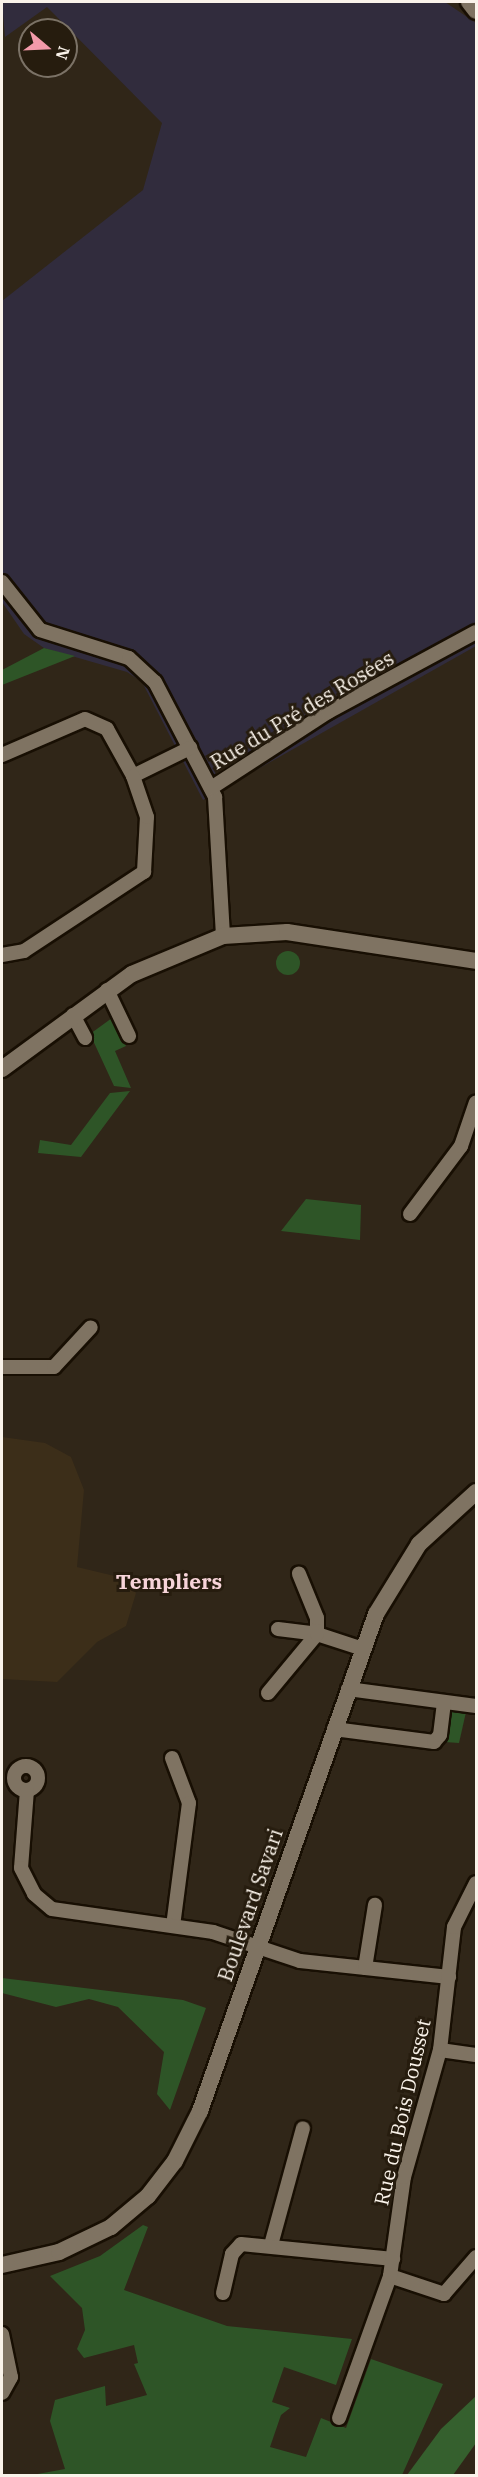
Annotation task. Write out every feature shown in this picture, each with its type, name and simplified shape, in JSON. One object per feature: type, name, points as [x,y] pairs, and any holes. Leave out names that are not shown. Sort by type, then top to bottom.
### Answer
[{"type":"street","points":[[469,2],[477,11]]},
{"type":"street","points":[[2,582],[40,630],[144,668],[211,788],[223,936]]},
{"type":"street","name":"Rue du Pré des Rosées","points":[[211,788],[309,723],[477,632]]},
{"type":"street","points":[[2,755],[91,720],[106,729],[133,776],[146,808],[144,872],[24,951],[2,955]]},
{"type":"street","points":[[133,776],[190,748]]},
{"type":"street","points":[[2,1069],[107,990],[157,960],[223,936],[287,932],[477,961]]},
{"type":"street","points":[[107,990],[129,1036]]},
{"type":"street","points":[[73,1016],[85,1038]]},
{"type":"street","points":[[410,1214],[461,1146],[477,1102]]},
{"type":"street","points":[[2,1367],[54,1367],[91,1327]]},
{"type":"street","name":"Boulevard Savari","points":[[2,2265],[35,2259],[90,2238],[128,2214],[161,2180],[200,2111],[348,1689],[384,1598],[406,1560],[444,1518],[477,1492]]},
{"type":"street","points":[[268,1694],[317,1634],[317,1618],[299,1574]]},
{"type":"street","points":[[278,1629],[317,1634],[363,1649]]},
{"type":"street","points":[[348,1689],[477,1706]]},
{"type":"street","points":[[334,1729],[434,1742],[440,1735],[444,1703]]},
{"type":"street","points":[[172,1758],[189,1803],[173,1926]]},
{"type":"street","points":[[27,1790],[21,1868],[42,1902],[64,1913],[213,1932],[300,1962],[449,1977]]},
{"type":"street","name":"Rue du Bois Dousset","points":[[339,2418],[390,2276],[404,2177],[440,2050],[457,1916],[477,1883]]},
{"type":"street","points":[[365,1968],[375,1905]]},
{"type":"street","points":[[440,2050],[477,2055]]},
{"type":"street","points":[[271,2245],[303,2128]]},
{"type":"street","points":[[223,2293],[237,2246],[271,2245],[393,2259]]},
{"type":"street","points":[[390,2276],[444,2294],[477,2256]]},
{"type":"street","points":[[2,2334],[11,2378],[2,2393]]},
{"type":"shaded area","points":[[2,2],[445,2],[476,23],[476,646],[203,800],[142,682],[127,672],[44,648],[24,634],[2,602],[2,301],[143,190],[162,123],[78,38],[78,18],[58,18],[47,7],[32,18],[18,18],[18,28],[5,37]]},
{"type":"shaded area","points":[[2,1437],[45,1443],[71,1457],[84,1490],[77,1567],[123,1578],[136,1593],[126,1626],[97,1642],[57,1682],[2,1679]]},
{"type":"green space","points":[[44,648],[75,656],[2,685],[2,670]]},
{"type":"green space","points":[[288,951],[297,954],[300,963],[297,972],[288,975],[279,972],[276,963],[279,954]]},
{"type":"green space","points":[[112,1018],[126,1046],[115,1051],[131,1088],[114,1086],[90,1034]]},
{"type":"green space","points":[[130,1091],[81,1157],[38,1153],[40,1140],[71,1145],[110,1093]]},
{"type":"green space","points":[[306,1199],[361,1205],[360,1240],[281,1231]]},
{"type":"green space","points":[[450,1710],[466,1712],[459,1743],[445,1742]]},
{"type":"green space","points":[[2,1978],[183,2000],[206,2008],[170,2110],[157,2094],[164,2052],[118,2007],[89,1999],[56,2007],[2,1993]]},
{"type":"green space","points":[[143,2225],[148,2227],[124,2290],[227,2326],[352,2339],[336,2385],[284,2367],[272,2402],[290,2408],[281,2415],[270,2447],[306,2457],[321,2418],[346,2428],[371,2359],[443,2384],[402,2475],[32,2475],[65,2469],[50,2421],[55,2400],[105,2386],[106,2406],[147,2395],[134,2364],[138,2363],[134,2345],[84,2358],[77,2349],[85,2330],[82,2308],[50,2276],[100,2256]]},
{"type":"green space","points":[[476,2396],[476,2443],[453,2475],[407,2475],[441,2429]]},
{"type":"district","name":"Templiers","points":[[169,1581]]}]
